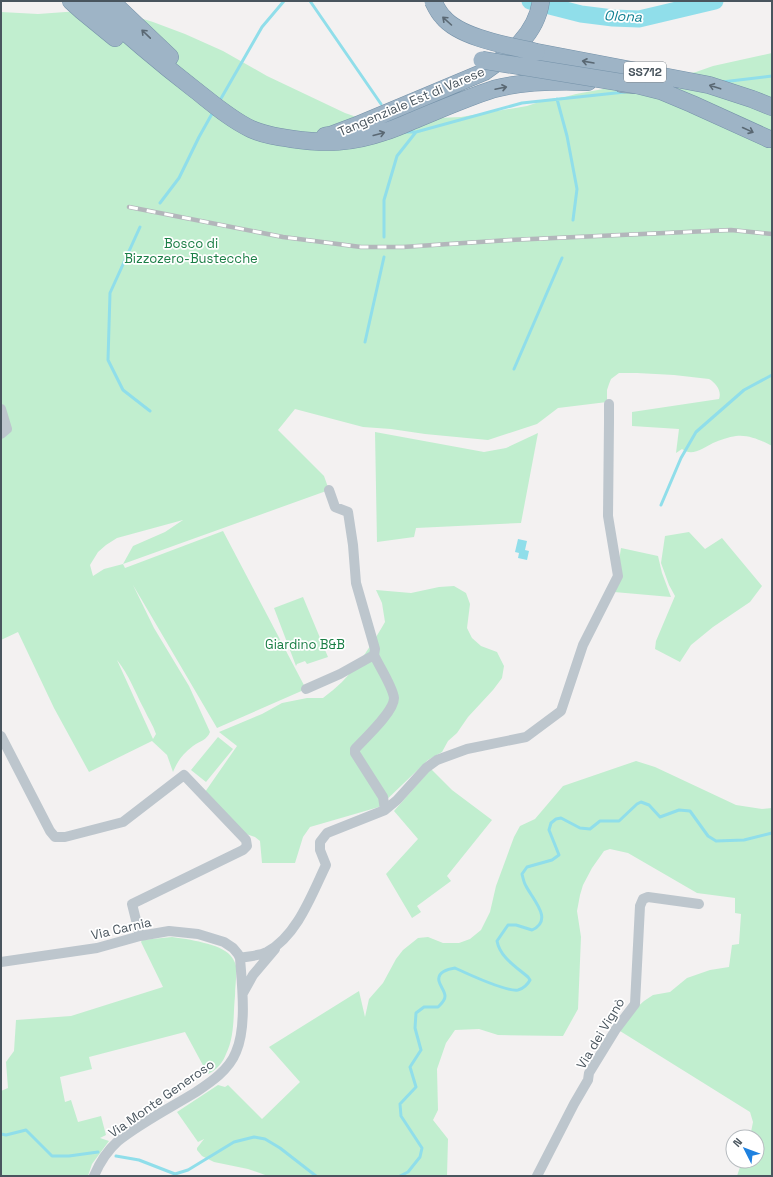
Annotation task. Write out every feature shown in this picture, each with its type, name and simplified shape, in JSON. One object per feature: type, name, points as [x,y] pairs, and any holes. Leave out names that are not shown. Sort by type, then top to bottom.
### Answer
[{"type":"highway","points":[[71,1],[148,65],[200,94]]},
{"type":"highway","name":"Tangenziale Est di Varese","points":[[90,1],[159,62],[227,115],[251,129],[274,136],[322,142],[356,140],[385,132],[468,98],[496,89],[538,83],[568,82],[637,85],[661,91],[769,140]]},
{"type":"highway","points":[[111,1],[177,64],[200,94]]},
{"type":"highway","points":[[433,1],[443,18],[460,31],[471,36],[536,52]]},
{"type":"highway","name":"Tangenziale Est di Varese","points":[[300,140],[331,134],[355,126],[484,72],[500,61],[524,39],[531,30],[541,1]]},
{"type":"highway","points":[[458,39],[536,52]]},
{"type":"highway","name":"SS712","points":[[536,52],[709,85],[772,107]]},
{"type":"highway","points":[[482,60],[637,85]]},
{"type":"street","name":"Via Monte Generoso","points":[[243,993],[253,975],[292,930],[301,915],[326,865],[320,850],[320,842],[327,833],[385,810],[397,800],[426,768],[437,760],[467,748],[526,737],[561,711],[583,645],[618,576],[608,516],[609,404]]},
{"type":"street","points":[[1,409],[7,429],[1,434]]},
{"type":"street","points":[[329,490],[336,507],[348,512],[353,545],[356,583],[375,649],[374,655],[391,688],[394,698],[393,704],[388,713],[355,749],[355,753],[383,797],[385,810]]},
{"type":"street","points":[[306,689],[340,674],[374,655]]},
{"type":"street","points":[[1,736],[50,831],[55,837],[65,838],[124,822],[184,775],[246,840],[247,846],[243,850],[132,904],[140,936]]},
{"type":"street","name":"Via dei Vignò","points":[[537,1176],[588,1080],[589,1073],[616,1029],[635,1004],[640,906],[643,899],[648,897],[699,904]]},
{"type":"street","name":"Via Carnia","points":[[1,962],[96,948],[140,936],[169,931],[198,934],[224,942],[233,948],[240,958]]},
{"type":"street","name":"Via Monte Generoso","points":[[94,1176],[108,1152],[118,1141],[215,1079],[226,1068],[236,1053],[241,1033],[243,993],[240,958],[266,952],[281,943]]},
{"type":"green space","name":"Bosco di Bizzozero-Bustecche","points":[[93,10],[140,18],[153,22],[223,51],[267,76],[345,113],[380,125],[437,118],[461,117],[527,106],[545,100],[696,72],[713,66],[772,53],[772,446],[755,438],[733,436],[694,452],[682,449],[676,453],[679,429],[632,426],[632,412],[719,399],[720,393],[718,388],[709,379],[674,375],[619,373],[611,379],[607,390],[607,402],[558,408],[537,424],[488,440],[363,427],[295,409],[278,430],[324,476],[329,490],[123,564],[125,568],[223,531],[306,689],[217,728],[133,585],[154,628],[189,686],[210,732],[205,739],[193,746],[184,755],[173,772],[167,755],[152,741],[89,772],[54,708],[18,632],[1,640],[1,12],[38,14]],"holes":[[[183,520],[165,532],[133,546],[123,564],[104,569],[93,576],[90,565],[98,552],[117,538]],[[117,660],[128,678],[156,734],[153,739]]]},
{"type":"green space","points":[[375,432],[484,452],[506,448],[538,433],[521,523],[416,528],[414,537],[377,542]]},
{"type":"green space","points":[[689,532],[705,549],[722,538],[762,586],[750,602],[713,627],[691,645],[680,662],[655,649],[656,641],[675,596],[669,585],[661,563],[665,536]]},
{"type":"green space","points":[[621,548],[658,556],[662,573],[671,597],[614,592]]},
{"type":"green space","points":[[454,586],[466,593],[470,604],[467,628],[472,638],[481,646],[497,652],[504,666],[502,678],[468,717],[457,733],[448,741],[442,752],[428,760],[379,807],[310,827],[303,837],[295,863],[262,863],[260,841],[255,837],[246,834],[205,792],[237,746],[219,732],[262,714],[282,703],[307,698],[323,698],[340,684],[360,661],[385,622],[382,603],[376,590],[411,593],[439,587]]},
{"type":"green space","name":"Giardino B&B","points":[[303,597],[328,657],[307,664],[305,661],[297,664],[296,666],[274,608]]},
{"type":"green space","points":[[218,737],[233,749],[206,782],[191,770]]},
{"type":"green space","points":[[636,761],[655,767],[736,805],[762,809],[772,808],[772,1176],[737,1176],[739,1169],[765,1169],[765,1129],[752,1129],[753,1122],[750,1112],[620,1031],[635,1009],[653,995],[670,992],[687,978],[710,970],[729,967],[732,945],[739,944],[741,914],[735,913],[735,898],[697,893],[628,853],[610,849],[604,851],[592,868],[583,885],[580,895],[577,911],[581,937],[578,1009],[563,1036],[498,1035],[479,1029],[455,1030],[446,1043],[437,1069],[438,1110],[433,1120],[448,1139],[447,1176],[268,1176],[248,1169],[214,1162],[202,1156],[197,1148],[204,1139],[198,1142],[177,1112],[218,1085],[225,1087],[228,1085],[262,1119],[300,1082],[269,1047],[359,991],[365,1017],[369,999],[383,983],[396,959],[403,950],[418,938],[428,937],[443,943],[459,943],[470,939],[481,930],[490,912],[496,886],[514,837],[520,826],[535,819],[563,786]]},
{"type":"green space","points":[[431,769],[452,790],[492,820],[447,876],[451,881],[417,906],[421,912],[412,918],[386,874],[418,839],[394,811]]},
{"type":"green space","points":[[172,937],[212,945],[226,951],[235,963],[236,977],[232,1033],[229,1047],[221,1063],[217,1068],[208,1074],[185,1032],[89,1057],[92,1069],[60,1077],[65,1102],[71,1100],[78,1122],[101,1116],[106,1135],[100,1138],[109,1141],[92,1164],[88,1176],[1,1176],[1,1091],[8,1088],[6,1062],[14,1051],[16,1020],[71,1016],[163,987],[141,942],[142,940]]},
{"type":"water","points":[[518,539],[527,541],[525,550],[529,551],[527,560],[518,558],[519,553],[515,552]]},
{"type":"waterway","points":[[219,102],[262,27],[284,1]]},
{"type":"waterway","points":[[310,1],[381,104]]},
{"type":"waterway","name":"Olona","points":[[530,1],[581,14],[613,18],[639,19],[715,1]]},
{"type":"waterway","points":[[722,82],[772,76]]},
{"type":"waterway","points":[[405,132],[416,132],[522,103],[625,92]]},
{"type":"waterway","points":[[557,99],[567,136],[577,189],[573,220]]},
{"type":"waterway","points":[[160,203],[179,178],[213,112]]},
{"type":"waterway","points":[[384,237],[384,200],[397,156],[416,132]]},
{"type":"waterway","points":[[140,227],[110,293],[108,360],[123,390],[150,411]]},
{"type":"waterway","points":[[365,342],[384,257]]},
{"type":"waterway","points":[[514,369],[562,258]]},
{"type":"waterway","points":[[661,505],[681,458],[696,432],[744,390],[772,375]]},
{"type":"waterway","points":[[400,1176],[408,1172],[420,1157],[422,1148],[401,1116],[400,1104],[416,1087],[410,1067],[421,1050],[415,1028],[416,1013],[424,1007],[438,1007],[443,1002],[445,994],[439,978],[441,973],[449,969],[455,968],[487,982],[512,990],[522,989],[529,982],[530,980],[528,977],[513,965],[501,952],[497,941],[508,925],[516,925],[532,930],[538,926],[541,921],[542,915],[540,910],[525,885],[522,874],[527,867],[552,860],[559,855],[549,830],[551,823],[556,819],[561,818],[580,828],[590,829],[600,821],[619,821],[641,802],[649,805],[660,817],[679,810],[690,811],[708,836],[716,841],[744,840],[772,833]]},
{"type":"waterway","points":[[1,1134],[6,1135],[26,1130],[52,1156],[69,1156],[98,1152]]},
{"type":"waterway","points":[[116,1156],[139,1160],[175,1174],[188,1170],[234,1142],[254,1137],[265,1139],[280,1148],[316,1176]]},
{"type":"railway","points":[[129,207],[283,237],[361,247],[403,247],[510,240],[731,230],[772,234]]}]
